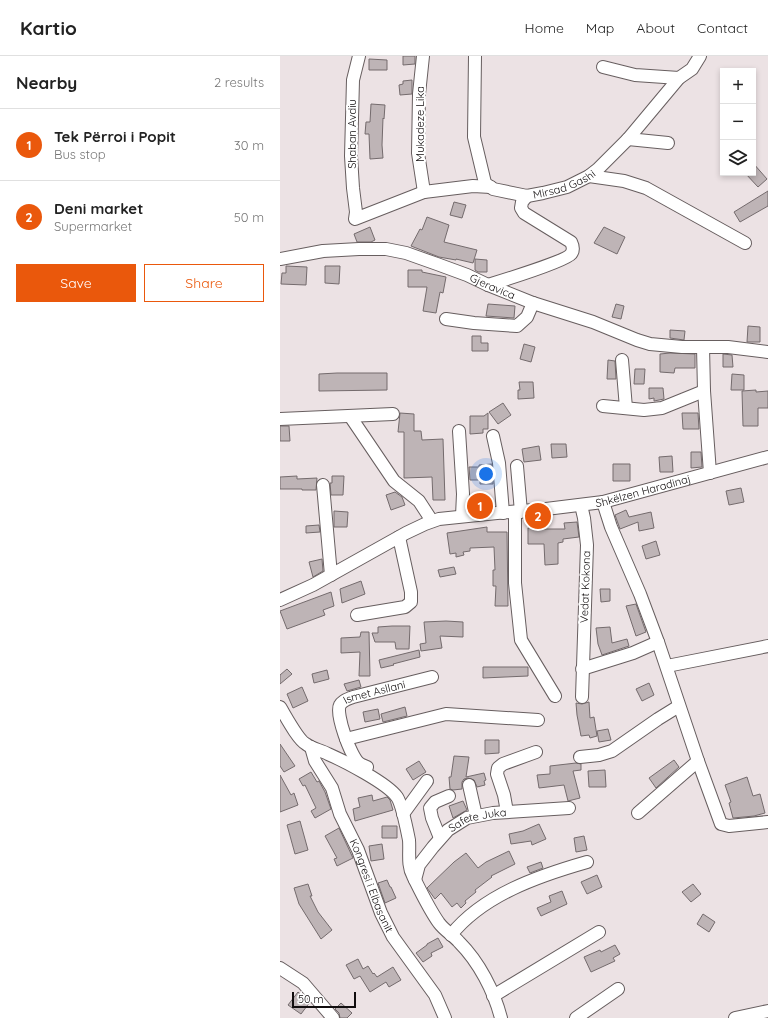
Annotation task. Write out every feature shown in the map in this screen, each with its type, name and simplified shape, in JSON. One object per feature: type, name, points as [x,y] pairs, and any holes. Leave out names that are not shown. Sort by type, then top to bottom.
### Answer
[{"type":"street","name":"Shaban Avdiu","points":[[359,56],[353,80],[352,188],[356,212],[355,219],[424,192]]},
{"type":"street","name":"Mukadeze Lika","points":[[423,56],[419,94],[418,153],[424,192]]},
{"type":"street","points":[[475,56],[474,137],[485,183],[493,189],[527,196]]},
{"type":"street","name":"Mirsad Gashi","points":[[488,285],[544,266],[569,256],[573,252],[571,242],[524,213],[521,208],[522,202],[527,196],[567,187],[589,176],[598,169],[628,140],[679,78],[692,69],[700,56]]},
{"type":"street","points":[[603,67],[635,75],[679,78]]},
{"type":"street","points":[[628,140],[668,143]]},
{"type":"street","points":[[589,176],[624,181],[646,188],[745,243]]},
{"type":"street","points":[[424,192],[473,186],[491,187]]},
{"type":"street","name":"Gjeravica","points":[[280,259],[323,252],[358,249],[386,249],[406,253],[467,275],[532,303],[593,322],[650,344],[682,347],[728,347],[768,352]]},
{"type":"street","points":[[446,319],[474,323],[517,326],[526,317],[532,303]]},
{"type":"street","points":[[703,347],[704,391],[710,473]]},
{"type":"street","points":[[622,360],[626,408]]},
{"type":"street","points":[[603,406],[644,410],[662,408],[704,391]]},
{"type":"street","points":[[280,419],[393,414]]},
{"type":"street","points":[[350,416],[394,481],[419,501],[432,521]]},
{"type":"street","points":[[458,431],[463,494],[462,516]]},
{"type":"street","points":[[493,436],[513,512]]},
{"type":"street","name":"Shkëlzen Haradinaj","points":[[280,600],[313,585],[406,533],[432,521],[462,516],[603,502],[768,457]]},
{"type":"street","points":[[517,466],[513,512],[515,583],[522,640],[555,696]]},
{"type":"street","points":[[323,485],[331,575]]},
{"type":"street","points":[[603,502],[611,527],[640,594],[667,666],[679,706],[721,824],[729,826],[768,822]]},
{"type":"street","name":"Vedat Kokona","points":[[581,505],[587,546],[582,696]]},
{"type":"street","points":[[357,615],[405,607],[411,602],[411,592],[399,537]]},
{"type":"street","points":[[582,669],[633,653],[658,642]]},
{"type":"street","points":[[667,666],[768,646]]},
{"type":"street","name":"Ismet Asllani","points":[[379,783],[375,779],[375,773],[370,768],[358,763],[353,755],[346,739],[339,712],[339,706],[344,700],[353,697],[432,677]]},
{"type":"street","points":[[580,757],[599,755],[612,751],[679,706]]},
{"type":"street","name":"Ismet Asllani","points":[[280,707],[304,744],[341,760],[389,789],[397,797],[403,814],[409,841],[409,858],[412,875],[431,912],[447,932],[459,941],[489,984],[501,1018]]},
{"type":"street","points":[[346,739],[446,714],[538,720]]},
{"type":"street","name":"Kongresi i Elbasanit","points":[[311,747],[315,761],[332,788],[340,814],[358,850],[381,913],[393,937],[435,995],[445,1018]]},
{"type":"street","points":[[507,812],[504,795],[497,774],[498,768],[503,764],[536,752]]},
{"type":"street","points":[[638,813],[698,761]]},
{"type":"street","points":[[403,814],[427,781]]},
{"type":"street","points":[[469,785],[476,816]]},
{"type":"street","points":[[440,838],[432,818],[430,808],[435,802],[449,796]]},
{"type":"street","name":"Safete Juka","points":[[415,880],[419,865],[440,838],[448,830],[467,818],[507,812],[569,808]]},
{"type":"street","points":[[447,932],[494,898],[523,884],[587,862]]},
{"type":"street","points":[[447,932],[456,918],[483,898],[519,878]]},
{"type":"street","points":[[493,996],[599,932]]},
{"type":"street","points":[[280,968],[303,983],[333,1018]]},
{"type":"street","points":[[576,1018],[618,989]]},
{"type":"street","points":[[734,1018],[768,1011]]},
{"type":"building","points":[[403,56],[415,56],[415,64],[403,65]]},
{"type":"building","points":[[369,59],[387,60],[387,70],[369,70]]},
{"type":"building","points":[[412,80],[412,94],[400,95],[399,85],[403,84],[403,81]]},
{"type":"building","points":[[371,104],[385,105],[384,119],[383,118],[383,158],[370,159],[369,134],[365,134],[366,122],[370,122]]},
{"type":"building","points":[[756,166],[767,179],[758,187],[748,176],[756,176]]},
{"type":"building","points":[[768,191],[768,206],[740,222],[734,212]]},
{"type":"building","points":[[454,202],[466,205],[462,218],[450,215]]},
{"type":"building","points":[[427,217],[449,225],[444,242],[477,250],[473,263],[439,257],[411,246],[420,229],[422,230]]},
{"type":"building","points":[[370,227],[375,240],[371,242],[357,242],[354,234]]},
{"type":"building","points":[[604,227],[625,237],[617,254],[594,243]]},
{"type":"building","points":[[475,259],[487,260],[487,272],[478,272],[475,270]]},
{"type":"building","points":[[286,266],[307,267],[306,285],[281,284],[282,273],[286,273]]},
{"type":"building","points":[[325,266],[340,266],[339,284],[325,283]]},
{"type":"building","points":[[408,270],[422,270],[422,272],[446,277],[443,293],[440,292],[436,313],[423,311],[427,287],[408,287]]},
{"type":"building","points":[[488,304],[515,306],[514,318],[486,316]]},
{"type":"building","points":[[616,304],[624,306],[621,319],[612,317]]},
{"type":"building","points":[[748,326],[760,327],[760,342],[747,342]]},
{"type":"building","points":[[670,330],[685,331],[684,340],[670,338]]},
{"type":"building","points":[[472,336],[481,336],[481,343],[488,343],[488,351],[472,351]]},
{"type":"building","points":[[524,344],[535,347],[531,362],[520,359]]},
{"type":"building","points":[[660,354],[695,354],[695,368],[675,368],[674,373],[660,372]]},
{"type":"building","points":[[723,354],[732,355],[733,367],[723,367]]},
{"type":"building","points":[[608,360],[615,361],[616,379],[607,379]]},
{"type":"building","points":[[635,369],[645,369],[644,384],[634,384]]},
{"type":"building","points":[[387,373],[387,390],[319,391],[319,374]]},
{"type":"building","points":[[732,374],[744,375],[744,390],[731,390]]},
{"type":"building","points":[[519,382],[533,382],[534,398],[518,399],[518,390],[520,390]]},
{"type":"building","points":[[649,388],[663,388],[664,399],[654,401],[654,398],[649,399]]},
{"type":"building","points":[[756,390],[756,392],[768,391],[768,408],[758,408],[758,426],[743,426],[742,391]]},
{"type":"building","points":[[503,403],[511,415],[498,424],[489,412]]},
{"type":"building","points":[[400,413],[414,414],[414,431],[421,431],[422,440],[443,439],[445,500],[433,500],[432,477],[404,478],[404,432],[398,432]]},
{"type":"building","points":[[488,413],[488,429],[483,429],[483,433],[470,434],[470,416],[484,416]]},
{"type":"building","points":[[682,413],[698,413],[699,429],[683,429]]},
{"type":"building","points":[[280,426],[289,426],[290,441],[280,441]]},
{"type":"building","points":[[551,444],[566,444],[567,457],[552,458]]},
{"type":"building","points":[[539,446],[541,460],[524,462],[522,449]]},
{"type":"building","points":[[691,452],[701,452],[702,467],[691,468]]},
{"type":"building","points":[[672,456],[673,472],[660,472],[659,457]]},
{"type":"building","points":[[492,464],[493,484],[480,484],[480,480],[470,480],[469,467],[479,467],[479,465]]},
{"type":"building","points":[[613,464],[630,464],[630,481],[613,481]]},
{"type":"building","points":[[297,476],[297,479],[317,478],[316,490],[280,489],[280,477]]},
{"type":"building","points":[[332,476],[344,476],[343,495],[331,495],[330,483],[332,483]]},
{"type":"building","points":[[741,488],[744,502],[729,505],[726,491]]},
{"type":"building","points":[[395,492],[402,497],[405,505],[391,510],[386,495]]},
{"type":"building","points":[[626,510],[629,517],[651,512],[654,528],[639,531],[638,522],[620,529],[615,515]]},
{"type":"building","points":[[334,511],[348,512],[347,527],[334,527]]},
{"type":"building","points":[[577,522],[579,537],[563,539],[563,542],[558,543],[558,564],[545,565],[544,544],[528,544],[528,528],[565,529],[564,523]]},
{"type":"building","points":[[319,525],[320,532],[306,533],[306,526]]},
{"type":"building","points":[[487,527],[487,532],[507,532],[508,606],[495,606],[496,586],[493,586],[493,570],[495,570],[494,547],[470,548],[470,551],[463,552],[464,555],[456,557],[456,553],[450,554],[447,533]]},
{"type":"building","points":[[656,541],[660,555],[646,559],[642,546]]},
{"type":"building","points":[[322,559],[323,571],[313,577],[309,562]]},
{"type":"building","points":[[454,567],[456,574],[440,577],[438,570]]},
{"type":"building","points":[[361,581],[365,594],[342,603],[340,589]]},
{"type":"building","points":[[600,589],[610,589],[610,601],[601,602]]},
{"type":"building","points":[[331,592],[334,606],[323,610],[325,615],[287,629],[280,611]]},
{"type":"building","points":[[636,604],[646,632],[636,636],[626,606]]},
{"type":"building","points":[[424,622],[463,622],[463,637],[440,636],[442,648],[421,651],[420,644],[426,643]]},
{"type":"building","points":[[410,626],[409,649],[396,649],[395,642],[375,642],[372,633],[378,633],[378,627]]},
{"type":"building","points":[[610,627],[612,643],[627,639],[629,646],[602,655],[598,644],[596,628]]},
{"type":"building","points":[[361,632],[369,632],[370,676],[359,676],[360,652],[341,653],[341,638],[360,637]]},
{"type":"building","points":[[419,650],[420,657],[381,668],[379,660]]},
{"type":"building","points":[[483,667],[528,667],[528,676],[483,678]]},
{"type":"building","points":[[287,669],[292,674],[280,684],[280,675]]},
{"type":"building","points":[[327,670],[329,679],[314,683],[312,674]]},
{"type":"building","points":[[359,680],[361,687],[347,691],[344,684]]},
{"type":"building","points":[[649,683],[654,695],[642,701],[636,689]]},
{"type":"building","points":[[302,687],[308,701],[293,708],[287,694]]},
{"type":"building","points":[[589,702],[590,718],[594,717],[597,736],[590,738],[589,735],[581,736],[576,703],[582,704]]},
{"type":"building","points":[[405,707],[407,716],[383,722],[381,714]]},
{"type":"building","points":[[378,709],[380,719],[365,722],[363,712]]},
{"type":"building","points":[[608,729],[611,740],[599,742],[597,731]]},
{"type":"building","points":[[485,740],[499,740],[499,753],[485,754]]},
{"type":"building","points":[[280,744],[295,766],[284,772],[280,766]]},
{"type":"building","points":[[454,756],[469,757],[466,777],[484,773],[486,780],[484,781],[485,785],[477,787],[474,780],[468,778],[464,779],[462,782],[462,789],[450,789],[449,777],[451,777]]},
{"type":"building","points":[[674,760],[679,767],[656,788],[649,778]]},
{"type":"building","points":[[419,761],[426,772],[413,780],[406,769]]},
{"type":"building","points":[[576,763],[581,764],[581,770],[573,771],[580,798],[568,801],[564,785],[539,788],[537,775],[550,774],[550,766]]},
{"type":"building","points":[[605,770],[606,787],[589,787],[588,771]]},
{"type":"building","points":[[311,772],[317,782],[319,781],[325,792],[331,809],[315,818],[311,811],[316,808],[305,785],[303,786],[299,779]]},
{"type":"building","points":[[280,775],[291,795],[294,793],[298,805],[280,812]]},
{"type":"building","points":[[747,777],[753,796],[760,794],[765,813],[754,816],[733,818],[729,803],[731,802],[725,785]]},
{"type":"building","points":[[372,795],[373,801],[387,797],[390,800],[393,810],[355,821],[353,809],[360,807],[358,798]]},
{"type":"building","points":[[463,801],[467,810],[453,818],[449,806]]},
{"type":"building","points":[[300,821],[308,850],[295,854],[287,825]]},
{"type":"building","points":[[539,824],[546,839],[532,845],[531,841],[511,844],[509,834],[523,831]]},
{"type":"building","points":[[382,826],[397,826],[397,838],[382,838]]},
{"type":"building","points":[[339,828],[353,858],[337,866],[334,859],[337,858],[325,836]]},
{"type":"building","points":[[584,836],[587,850],[576,852],[574,838]]},
{"type":"building","points":[[382,844],[384,859],[371,861],[369,846]]},
{"type":"building","points":[[509,851],[515,864],[491,876],[492,877],[475,890],[476,892],[465,901],[466,903],[461,908],[457,903],[452,907],[441,893],[435,899],[427,888],[454,862],[466,853],[478,868],[486,862]]},
{"type":"building","points":[[541,862],[543,868],[530,873],[527,867]]},
{"type":"building","points":[[597,875],[602,887],[587,894],[581,882]]},
{"type":"building","points":[[387,880],[396,898],[385,903],[378,883]]},
{"type":"building","points":[[308,884],[312,896],[310,896],[318,912],[332,930],[321,939],[299,904],[294,888]]},
{"type":"building","points":[[693,884],[701,894],[691,902],[682,892]]},
{"type":"building","points":[[562,891],[567,904],[541,916],[537,908],[551,902],[549,896]]},
{"type":"building","points":[[703,914],[715,922],[709,932],[697,924]]},
{"type":"building","points":[[438,938],[443,947],[431,953],[432,956],[423,962],[416,953],[427,944]]},
{"type":"building","points":[[615,945],[620,954],[613,958],[615,961],[591,972],[584,957],[600,950],[601,952]]},
{"type":"building","points":[[358,959],[363,969],[368,966],[377,977],[393,967],[401,980],[389,987],[386,982],[370,992],[360,976],[354,979],[346,965]]},
{"type":"building","points":[[298,992],[310,1002],[301,1014],[288,1005]]},
{"type":"building","points":[[341,1003],[352,1013],[347,1018],[340,1018],[339,1013],[335,1009]]},
{"type":"place","name":"Tek Përroi i Popit","points":[[480,506]]},
{"type":"place","name":"Deni market","points":[[538,516]]}]
